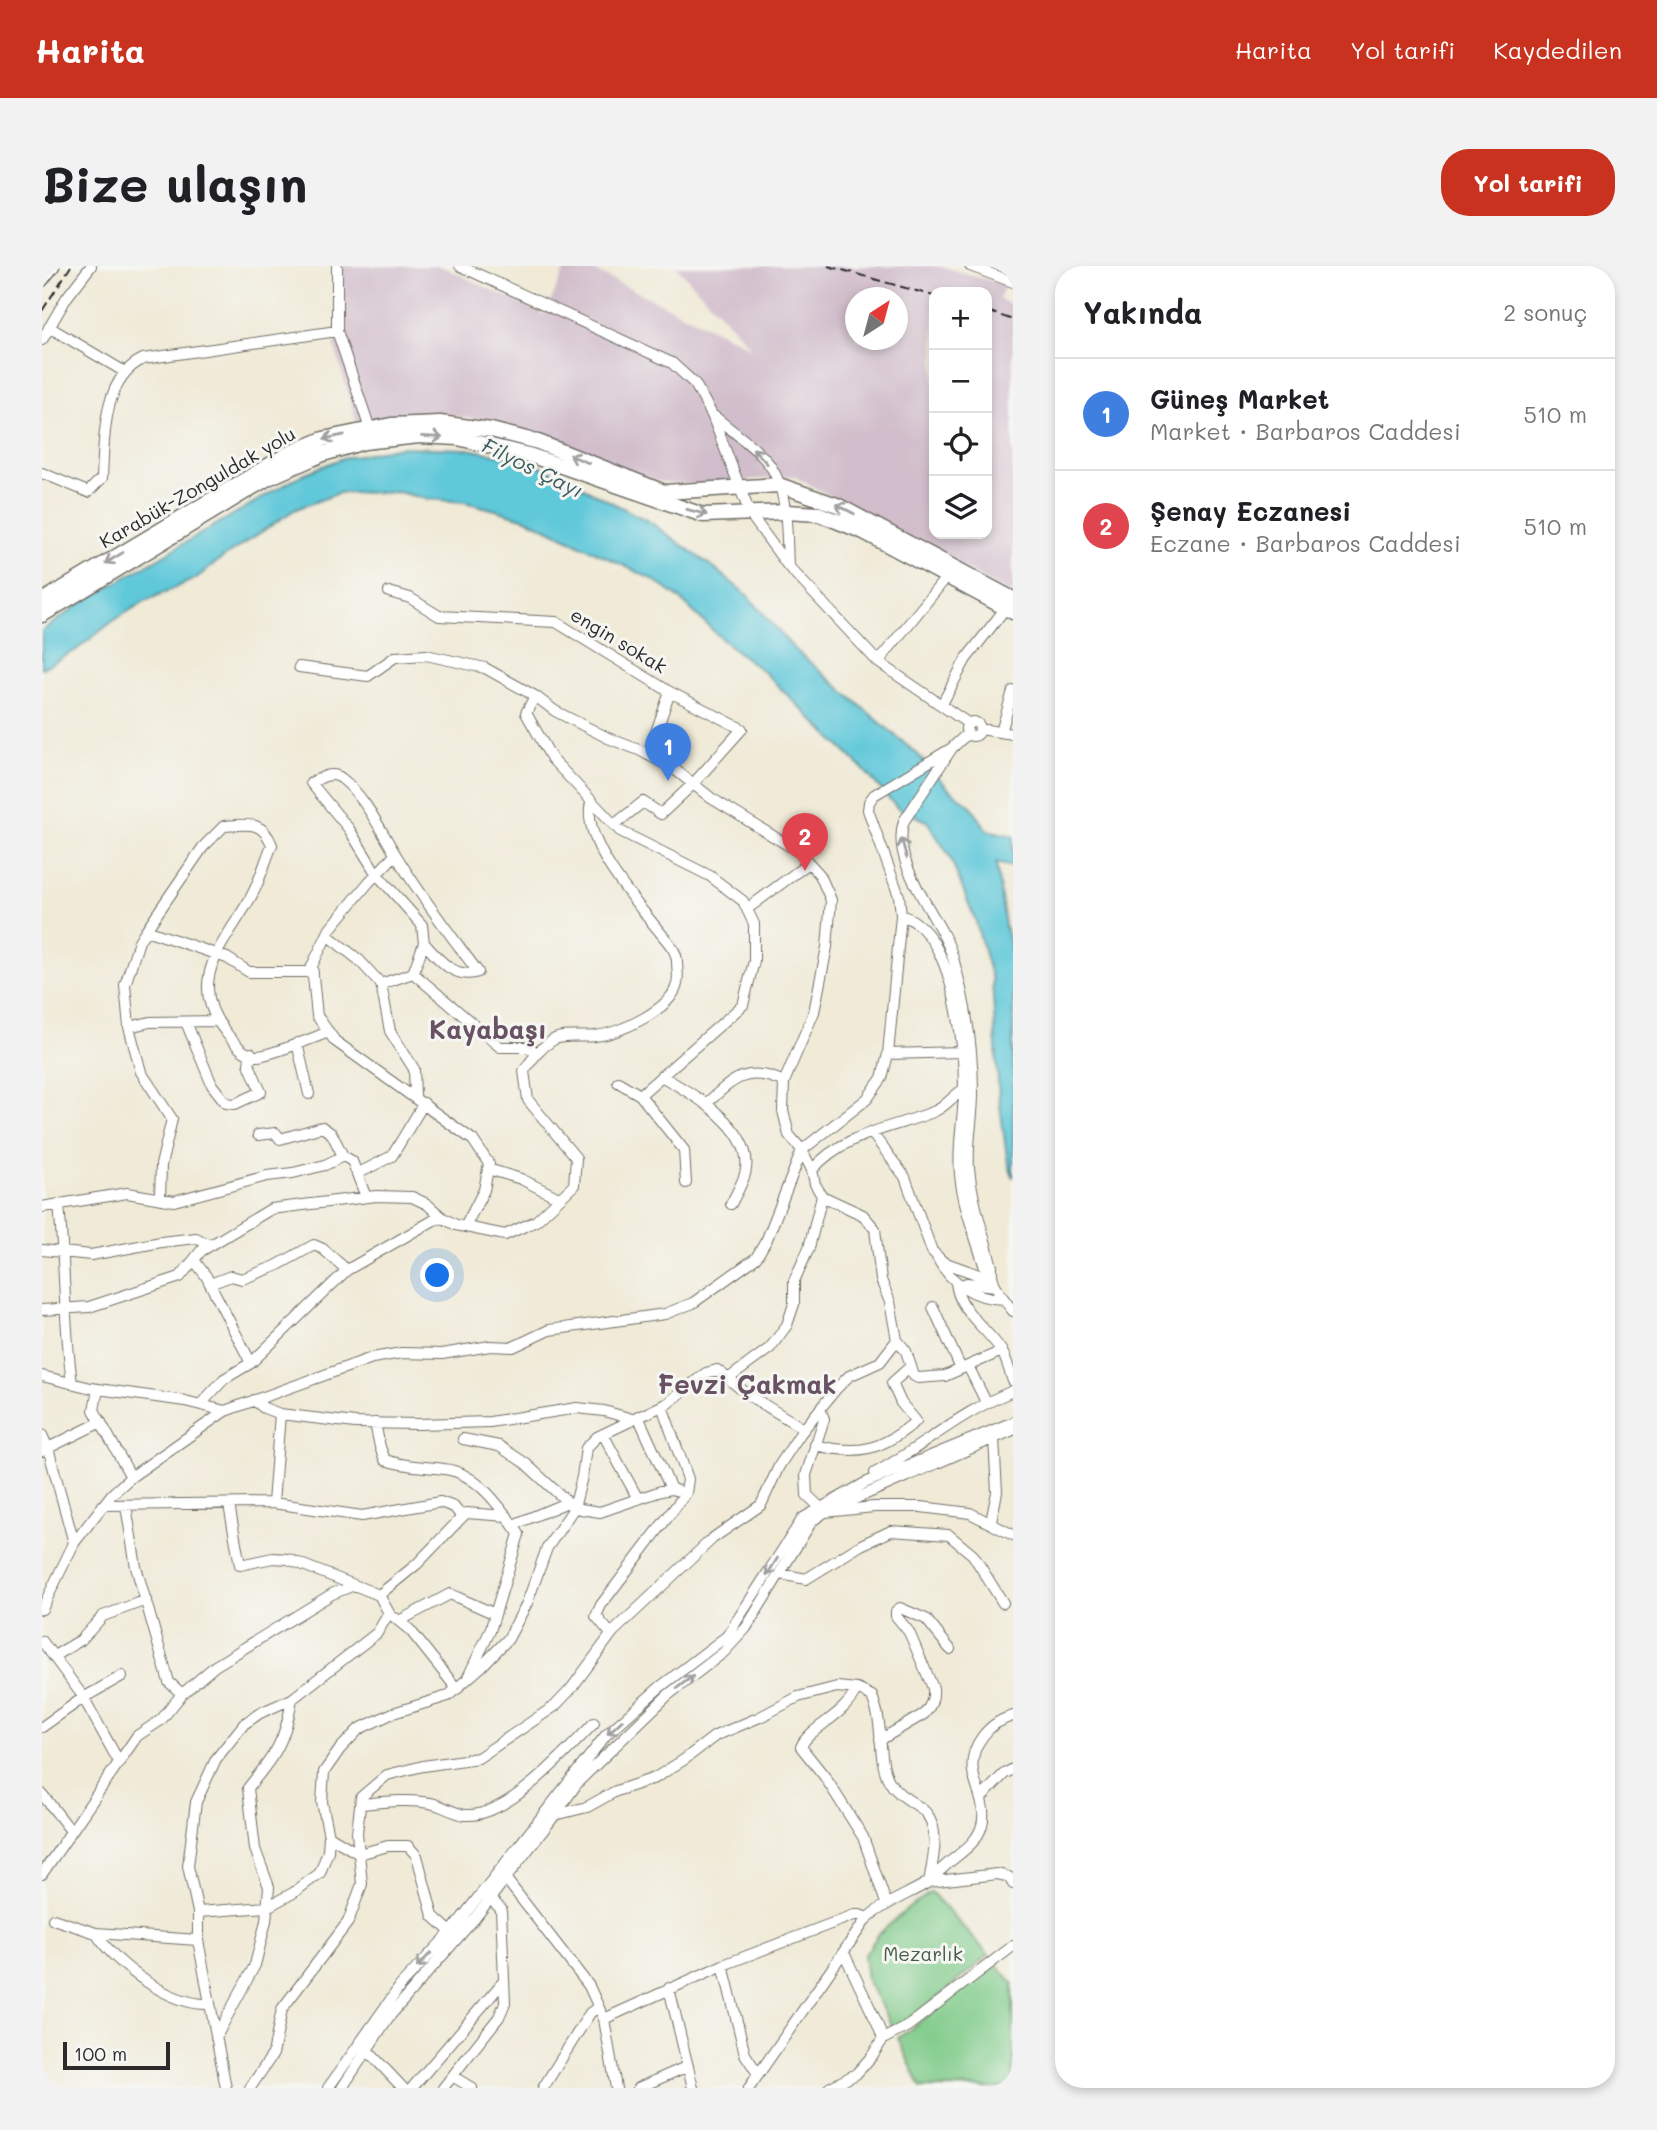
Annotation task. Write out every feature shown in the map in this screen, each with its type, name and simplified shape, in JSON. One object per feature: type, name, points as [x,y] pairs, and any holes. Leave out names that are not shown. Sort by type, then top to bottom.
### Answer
[{"type":"highway","name":"Karabük-Zonguldak yolu","points":[[42,601],[288,454],[323,439],[370,429],[391,425],[440,423],[491,430],[538,442],[664,492],[779,485],[837,505],[1011,605]]},
{"type":"highway","name":"Karabük-Zonguldak yolu","points":[[42,615],[268,478],[323,454],[364,442],[419,436],[458,438],[532,456],[703,515],[786,512],[819,514],[950,572]]},
{"type":"main road","points":[[42,280],[52,266]]},
{"type":"street","points":[[42,340],[74,287],[91,266]]},
{"type":"street","points":[[337,266],[337,331],[370,429]]},
{"type":"street","points":[[460,266],[672,363],[695,384],[712,415],[750,514],[788,566],[878,662],[942,704],[977,735],[980,729],[1013,734]]},
{"type":"street","points":[[970,266],[1013,282]]},
{"type":"street","points":[[49,327],[125,372]]},
{"type":"street","points":[[42,473],[88,492],[102,478],[106,416],[125,372],[143,359],[337,331]]},
{"type":"street","points":[[712,415],[764,458],[779,485],[786,512],[788,566]]},
{"type":"street","points":[[878,662],[950,572]]},
{"type":"street","name":"engin sokak","points":[[389,592],[410,598],[439,616],[556,622],[670,692],[742,729],[693,784]]},
{"type":"street","points":[[942,704],[967,659],[1011,605]]},
{"type":"street","points":[[299,667],[368,676],[395,657],[426,655],[485,668],[535,696],[555,711],[673,768],[710,798],[799,852],[820,876],[831,900],[827,947],[814,1012],[784,1082],[783,1111],[789,1135],[802,1150],[822,1196],[863,1214],[875,1229],[881,1280],[890,1302],[897,1340],[906,1351],[914,1376],[945,1376],[1002,1351]]},
{"type":"street","points":[[1002,732],[1013,691]]},
{"type":"street","points":[[648,755],[670,692]]},
{"type":"street","points":[[535,696],[526,713],[552,759],[591,802],[620,831],[710,876],[743,901],[754,924],[754,961],[743,1005],[640,1094]]},
{"type":"street","points":[[42,1609],[74,1543],[103,1505],[131,1477],[225,1411],[372,1358],[402,1353],[442,1354],[489,1346],[513,1347],[548,1329],[628,1317],[648,1317],[686,1306],[748,1265],[762,1250],[802,1150],[867,1099],[882,1078],[888,1054],[901,915],[899,896],[870,819],[869,802],[874,794],[936,762],[968,729]]},
{"type":"street","points":[[936,762],[904,821],[900,833],[901,845],[917,888],[953,954],[967,1011],[971,1030],[968,1087],[960,1152],[961,1184],[985,1268],[1013,1311]]},
{"type":"street","points":[[413,973],[424,943],[422,925],[376,873],[349,829],[311,783],[331,775],[342,778],[385,833],[395,855],[478,972],[468,974],[453,969],[438,959],[424,943]]},
{"type":"street","points":[[614,825],[643,802],[661,814],[693,784]]},
{"type":"street","points":[[42,1310],[89,1307],[180,1277],[201,1251],[271,1209],[366,1197],[412,1197],[427,1203],[443,1218],[465,1227],[505,1235],[536,1222],[574,1185],[576,1158],[528,1100],[524,1071],[537,1053],[555,1038],[598,1036],[639,1020],[666,1004],[677,985],[677,955],[621,883],[602,850],[591,828],[588,813],[591,802]]},
{"type":"street","points":[[160,1198],[162,1165],[172,1119],[141,1072],[128,1027],[125,985],[139,941],[203,847],[223,826],[255,825],[267,832],[271,845],[252,894],[215,954],[209,983],[212,1014],[233,1042],[257,1056],[329,1032]]},
{"type":"street","points":[[395,855],[376,873],[327,935],[312,966],[317,1016],[335,1041],[473,1140],[489,1164],[484,1190],[465,1227]]},
{"type":"street","points":[[747,909],[809,863]]},
{"type":"street","points":[[899,896],[917,888]]},
{"type":"street","points":[[916,923],[931,914]]},
{"type":"street","points":[[901,915],[916,923],[937,951],[949,978],[968,1087]]},
{"type":"street","points":[[422,925],[436,916]]},
{"type":"street","points":[[146,930],[227,958],[249,972],[313,972]]},
{"type":"street","points":[[327,935],[359,960],[381,984],[390,1031],[414,1069],[419,1099],[392,1156],[357,1174]]},
{"type":"street","points":[[413,973],[500,1047],[528,1047],[537,1053]]},
{"type":"street","points":[[381,984],[413,973]]},
{"type":"street","points":[[186,1021],[212,1085],[226,1103],[235,1104],[261,1092],[249,1064],[251,1053]]},
{"type":"street","points":[[128,1027],[150,1023],[218,1021]]},
{"type":"street","points":[[297,1043],[309,1094]]},
{"type":"street","points":[[888,1054],[962,1052]]},
{"type":"street","points":[[707,1103],[728,1084],[748,1074],[766,1073],[784,1082]]},
{"type":"street","points":[[661,1076],[707,1103],[743,1143],[746,1172],[731,1204]]},
{"type":"street","points":[[618,1082],[640,1094],[684,1150],[686,1183]]},
{"type":"street","points":[[812,1170],[824,1156],[858,1136],[933,1112],[968,1087]]},
{"type":"street","points":[[258,1135],[276,1133],[280,1139],[322,1127],[332,1133],[343,1156],[352,1161],[366,1197]]},
{"type":"street","points":[[872,1132],[905,1177],[928,1244],[943,1269],[981,1297],[1003,1299]]},
{"type":"street","points":[[42,1207],[127,1193],[174,1201],[267,1175],[293,1173],[326,1165],[343,1156]]},
{"type":"street","points":[[488,1169],[520,1179],[559,1198]]},
{"type":"street","points":[[729,1379],[770,1348],[787,1325],[794,1304],[794,1281],[806,1256],[822,1196]]},
{"type":"street","points":[[59,1205],[64,1252],[64,1309],[72,1383]]},
{"type":"street","points":[[201,1404],[224,1379],[251,1363],[346,1270],[434,1220],[443,1218]]},
{"type":"street","points":[[42,1250],[91,1255],[196,1238],[210,1245]]},
{"type":"street","points":[[210,1284],[231,1276],[242,1279],[276,1266],[314,1245],[323,1249],[346,1270]]},
{"type":"street","points":[[937,1257],[993,1280]]},
{"type":"street","points":[[194,1260],[210,1284],[251,1363]]},
{"type":"street","points":[[959,1283],[993,1280]]},
{"type":"street","points":[[959,1283],[962,1304],[1002,1351],[1013,1381]]},
{"type":"street","points":[[933,1307],[986,1402]]},
{"type":"street","points":[[250,2088],[272,2054],[282,2009],[348,1922],[362,1884],[357,1833],[361,1797],[387,1775],[423,1766],[478,1758],[555,1706],[571,1689],[611,1634],[713,1538],[761,1505],[779,1466],[804,1429],[843,1381],[880,1362],[897,1340]]},
{"type":"street","points":[[815,1445],[838,1451],[867,1450],[901,1433],[916,1420],[901,1403],[892,1383],[911,1366]]},
{"type":"street","points":[[198,1912],[267,1907],[293,1893],[320,1873],[328,1851],[329,1836],[321,1802],[324,1772],[340,1749],[359,1729],[393,1713],[449,1696],[508,1639],[527,1603],[547,1548],[571,1505],[582,1477],[586,1448],[603,1434],[662,1406],[706,1373],[717,1370],[750,1396],[804,1429]]},
{"type":"street","points":[[42,1376],[98,1389],[201,1404],[225,1411]]},
{"type":"street","points":[[98,1389],[94,1410],[131,1477]]},
{"type":"street","points":[[865,1483],[872,1475],[908,1455],[951,1422],[986,1402],[1013,1391]]},
{"type":"street","points":[[254,1400],[264,1408],[280,1414],[376,1423],[490,1422],[577,1408],[635,1418]]},
{"type":"street","points":[[611,1634],[596,1616],[601,1605],[686,1493],[688,1479],[662,1406]]},
{"type":"street","points":[[820,1409],[824,1419],[806,1475],[807,1496],[822,1510],[922,1507],[970,1513],[1013,1535]]},
{"type":"street","points":[[272,1503],[280,1414]]},
{"type":"street","points":[[635,1418],[671,1489]]},
{"type":"street","points":[[45,1450],[101,1422]]},
{"type":"street","points":[[342,2088],[388,2018],[486,1895],[555,1815],[578,1782],[668,1695],[724,1652],[746,1629],[822,1510],[865,1483],[1013,1422]]},
{"type":"street","points":[[376,1423],[385,1460],[418,1468],[447,1469],[477,1483],[500,1505],[519,1534],[490,1631],[466,1681]]},
{"type":"street","points":[[503,1875],[579,1766],[606,1735],[652,1693],[727,1636],[803,1518],[1013,1430]]},
{"type":"street","points":[[603,1434],[638,1499]]},
{"type":"street","points":[[42,1435],[74,1543]]},
{"type":"street","points":[[991,1522],[997,1492],[994,1438]]},
{"type":"street","points":[[463,1439],[499,1446],[525,1463],[571,1505]]},
{"type":"street","points":[[380,1595],[417,1564],[466,1513],[510,1520],[571,1505],[600,1512],[671,1489],[686,1493]]},
{"type":"street","points":[[103,1505],[272,1503],[362,1516],[440,1502],[454,1507],[462,1517]]},
{"type":"street","points":[[229,1505],[240,1565],[273,1558],[288,1559],[380,1595],[389,1613],[410,1630],[457,1689]]},
{"type":"street","points":[[125,1506],[136,1567],[169,1682],[182,1694]]},
{"type":"street","points":[[780,1574],[806,1579],[861,1545],[891,1531],[949,1535],[973,1555],[1003,1603]]},
{"type":"street","points":[[42,1874],[45,1861],[71,1831],[137,1736],[161,1720],[182,1694],[226,1659],[332,1594],[354,1585]]},
{"type":"street","points":[[399,1621],[450,1594],[495,1614]]},
{"type":"street","points":[[54,1656],[81,1640],[103,1616],[146,1600]]},
{"type":"street","points":[[880,1740],[924,1714],[934,1695],[912,1639],[896,1616],[896,1611],[900,1608],[922,1616],[950,1649]]},
{"type":"street","points":[[226,2088],[198,1940],[198,1912],[188,1866],[196,1802],[216,1759],[244,1724],[260,1713],[292,1699],[377,1633],[389,1613]]},
{"type":"street","points":[[42,1642],[83,1698],[119,1762]]},
{"type":"street","points":[[42,1727],[83,1698],[122,1676]]},
{"type":"street","points":[[555,1815],[587,1807],[616,1791],[655,1778],[715,1736],[798,1697],[837,1687],[857,1689],[872,1696],[888,1780],[900,1795],[923,1810],[933,1822],[934,1852],[929,1882]]},
{"type":"street","points":[[857,1689],[844,1709],[807,1737],[801,1747],[825,1777],[863,1837],[886,1903]]},
{"type":"street","points":[[216,2037],[255,1965],[267,1907],[269,1887],[255,1849],[248,1788],[276,1755],[288,1724],[292,1699]]},
{"type":"street","points":[[929,1882],[970,1846],[978,1835],[984,1815],[973,1772],[977,1746],[994,1724],[1013,1716]]},
{"type":"street","points":[[360,1804],[401,1801],[432,1804],[466,1815],[484,1812],[520,1793],[541,1777],[594,1723]]},
{"type":"street","points":[[981,1798],[1004,1774],[1013,1769]]},
{"type":"street","points":[[42,1794],[71,1831]]},
{"type":"street","points":[[329,1836],[359,1854],[388,1846],[408,1846],[417,1856],[433,1916],[454,1935]]},
{"type":"street","points":[[749,2088],[867,1919],[886,1903],[929,1882],[998,1874],[1009,1877],[1013,1884]]},
{"type":"street","points":[[503,1875],[589,1986],[604,2019],[616,2088]]},
{"type":"street","points":[[443,2088],[499,2017],[505,2003],[501,1909],[486,1895]]},
{"type":"street","points":[[604,2019],[723,1965],[854,1915],[860,1914],[867,1919]]},
{"type":"street","points":[[53,1919],[96,1933],[198,1940]]},
{"type":"street","points":[[96,1933],[109,1951],[131,1972],[182,2000],[210,2004]]},
{"type":"street","points":[[328,2088],[401,1985],[454,1935]]},
{"type":"street","points":[[829,2088],[856,2074],[883,2039],[908,2026],[1013,1946]]},
{"type":"street","points":[[844,1953],[883,2039]]},
{"type":"street","points":[[723,1965],[746,2054],[758,2074]]},
{"type":"street","points":[[412,2088],[503,1982]]},
{"type":"street","points":[[669,1988],[693,2088]]},
{"type":"street","points":[[543,2088],[590,2013],[598,2007]]},
{"type":"street","points":[[366,2050],[403,2088]]},
{"type":"street","points":[[638,2088],[688,2066]]},
{"type":"street","points":[[454,2077],[472,2088]]},
{"type":"shaded area","points":[[341,266],[441,266],[545,315],[566,266],[584,266],[752,348],[676,266],[939,266],[1005,285],[999,299],[1013,306],[1013,595],[793,476],[695,485],[655,481],[496,421],[441,415],[396,416],[357,423],[334,344]]},
{"type":"green space","name":"Mezarlık","points":[[931,1892],[989,1955],[927,2006],[893,2029],[867,1980],[864,1956],[878,1935]]},
{"type":"green space","name":"Mezarlık","points":[[997,1965],[1013,1983],[1013,2088],[921,2088],[898,2038]]},
{"type":"water","name":"Filyos Çayı","points":[[401,447],[467,449],[502,455],[543,467],[650,522],[747,595],[793,648],[917,754],[948,788],[972,807],[987,830],[1013,836],[1013,867],[996,863],[1005,926],[1013,959],[1013,1178],[1007,1157],[999,1098],[992,980],[976,922],[950,857],[927,821],[897,808],[865,771],[765,673],[724,641],[679,598],[654,580],[529,520],[496,510],[465,502],[427,499],[398,492],[339,493],[296,509],[195,579],[145,601],[113,621],[75,651],[42,668],[42,631],[83,602],[303,474],[343,458]]},
{"type":"railway","points":[[42,311],[71,266]]},
{"type":"railway","points":[[828,266],[929,295]]},
{"type":"railway","points":[[992,313],[1013,320]]},
{"type":"place","name":"Güneş Market","points":[[668,781]]},
{"type":"place","name":"Şenay Eczanesi","points":[[805,871]]},
{"type":"district","name":"Kayabaşı","points":[[488,1029]]},
{"type":"district","name":"Fevzi Çakmak","points":[[747,1384]]}]
